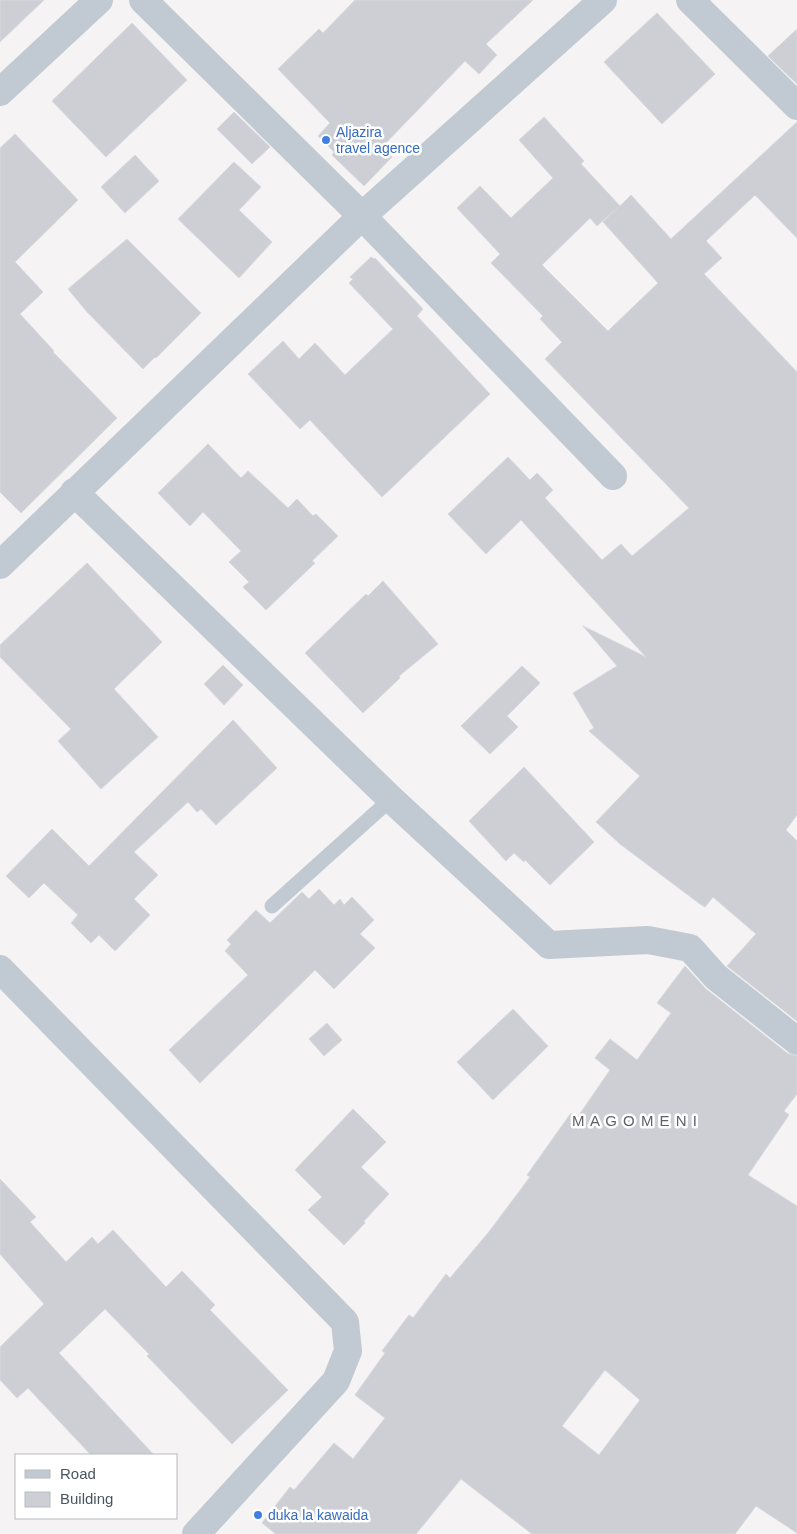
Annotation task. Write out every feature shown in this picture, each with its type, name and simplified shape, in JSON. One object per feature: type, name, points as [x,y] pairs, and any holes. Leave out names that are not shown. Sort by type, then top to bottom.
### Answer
[{"type":"street","points":[[0,92],[99,0]]},
{"type":"street","points":[[143,0],[362,216],[613,476]]},
{"type":"street","points":[[0,565],[362,216],[603,0]]},
{"type":"street","points":[[690,0],[797,106]]},
{"type":"street","points":[[74,492],[391,799],[549,944],[648,940],[690,948],[716,977],[797,1041]]},
{"type":"street","points":[[0,969],[344,1322],[348,1351],[336,1381],[196,1534]]},
{"type":"lane","points":[[272,906],[391,799]]},
{"type":"building","points":[[0,0],[44,0],[0,42]]},
{"type":"building","points":[[355,0],[533,0],[486,44],[497,55],[479,74],[465,61],[382,147],[392,157],[364,186],[332,155],[334,152],[318,136],[330,123],[278,69],[319,29],[323,33]]},
{"type":"building","points":[[657,13],[715,74],[662,124],[604,62]]},
{"type":"building","points":[[132,23],[187,80],[106,157],[52,101]]},
{"type":"building","points":[[797,29],[797,84],[768,56]]},
{"type":"building","points":[[234,112],[270,147],[252,164],[217,129]]},
{"type":"building","points":[[544,117],[584,161],[581,164],[620,206],[631,195],[671,239],[797,122],[797,238],[755,195],[706,241],[722,258],[704,274],[797,372],[797,815],[786,830],[797,841],[797,1021],[727,966],[756,934],[713,897],[705,907],[700,904],[620,844],[596,822],[640,776],[589,731],[594,728],[573,693],[617,666],[583,626],[646,657],[521,520],[486,554],[448,514],[508,457],[530,480],[537,473],[553,490],[545,498],[602,560],[621,544],[632,556],[689,508],[545,359],[562,342],[540,319],[543,316],[491,263],[500,254],[457,208],[480,186],[511,218],[553,178],[519,140]],"holes":[[[618,207],[603,222],[658,283],[608,331],[542,265],[590,218],[597,226]]]},
{"type":"building","points":[[15,134],[78,200],[15,262],[43,292],[20,314],[53,352],[117,418],[21,513],[0,492],[0,148]]},
{"type":"building","points":[[135,155],[159,181],[125,213],[101,187]]},
{"type":"building","points":[[234,162],[261,187],[239,210],[272,242],[239,278],[178,219]]},
{"type":"building","points":[[127,239],[201,313],[143,369],[87,312],[68,289]]},
{"type":"building","points":[[371,257],[375,258],[423,309],[417,316],[490,394],[382,497],[310,420],[300,429],[248,374],[283,341],[299,359],[315,343],[345,375],[393,329],[349,283],[353,279],[350,277]]},
{"type":"building","points":[[208,444],[241,478],[248,471],[288,508],[297,499],[313,516],[316,514],[338,536],[312,561],[315,563],[266,610],[243,587],[249,582],[229,562],[241,551],[203,512],[190,526],[158,493]]},
{"type":"building","points":[[87,563],[162,642],[114,689],[158,737],[101,789],[58,741],[71,729],[0,657],[0,645]]},
{"type":"building","points":[[383,581],[438,644],[399,676],[400,678],[363,713],[305,653],[366,594],[368,596]]},
{"type":"building","points":[[223,665],[243,685],[224,705],[204,684]]},
{"type":"building","points":[[522,666],[540,683],[507,716],[518,727],[490,754],[461,726]]},
{"type":"building","points":[[233,720],[277,768],[216,825],[201,809],[197,812],[188,802],[134,852],[158,875],[134,899],[150,915],[115,951],[99,935],[91,943],[71,923],[78,915],[44,883],[29,898],[6,876],[52,829],[89,866]]},
{"type":"building","points":[[524,767],[594,842],[550,885],[525,860],[524,862],[514,853],[506,861],[469,821]]},
{"type":"building","points":[[319,889],[334,905],[340,899],[344,905],[352,897],[374,920],[360,934],[375,948],[334,989],[315,970],[200,1083],[169,1050],[248,975],[225,951],[231,944],[227,940],[256,910],[270,923],[302,892],[309,899]]},
{"type":"building","points":[[685,966],[706,989],[787,1053],[797,1056],[797,1094],[784,1111],[789,1115],[748,1175],[797,1206],[797,1533],[756,1506],[735,1534],[532,1534],[461,1479],[416,1534],[276,1534],[262,1523],[290,1487],[294,1490],[334,1443],[353,1459],[385,1418],[355,1395],[385,1353],[382,1351],[409,1315],[413,1318],[446,1274],[450,1278],[488,1233],[530,1177],[527,1175],[571,1113],[577,1118],[610,1070],[595,1058],[610,1039],[637,1060],[671,1013],[657,1003]],"holes":[[[605,1370],[640,1400],[599,1455],[562,1426]]]},
{"type":"building","points":[[513,1009],[548,1046],[493,1100],[457,1062]]},
{"type":"building","points":[[327,1023],[342,1040],[324,1056],[309,1039]]},
{"type":"building","points":[[353,1109],[386,1142],[361,1167],[389,1194],[344,1245],[308,1210],[322,1197],[295,1170]]},
{"type":"building","points":[[0,1179],[36,1217],[30,1222],[66,1262],[92,1237],[98,1244],[113,1230],[166,1287],[182,1271],[215,1305],[210,1310],[288,1390],[232,1444],[147,1356],[149,1354],[105,1309],[59,1353],[153,1454],[90,1454],[28,1388],[17,1398],[0,1380],[0,1347],[44,1304],[0,1254]]},
{"type":"place","name":"Aljazira travel agence","points":[[326,140]]},
{"type":"place","name":"duka la kawaida","points":[[258,1515]]},
{"type":"district","name":"M A G O M E N I","points":[[635,1121]]}]
